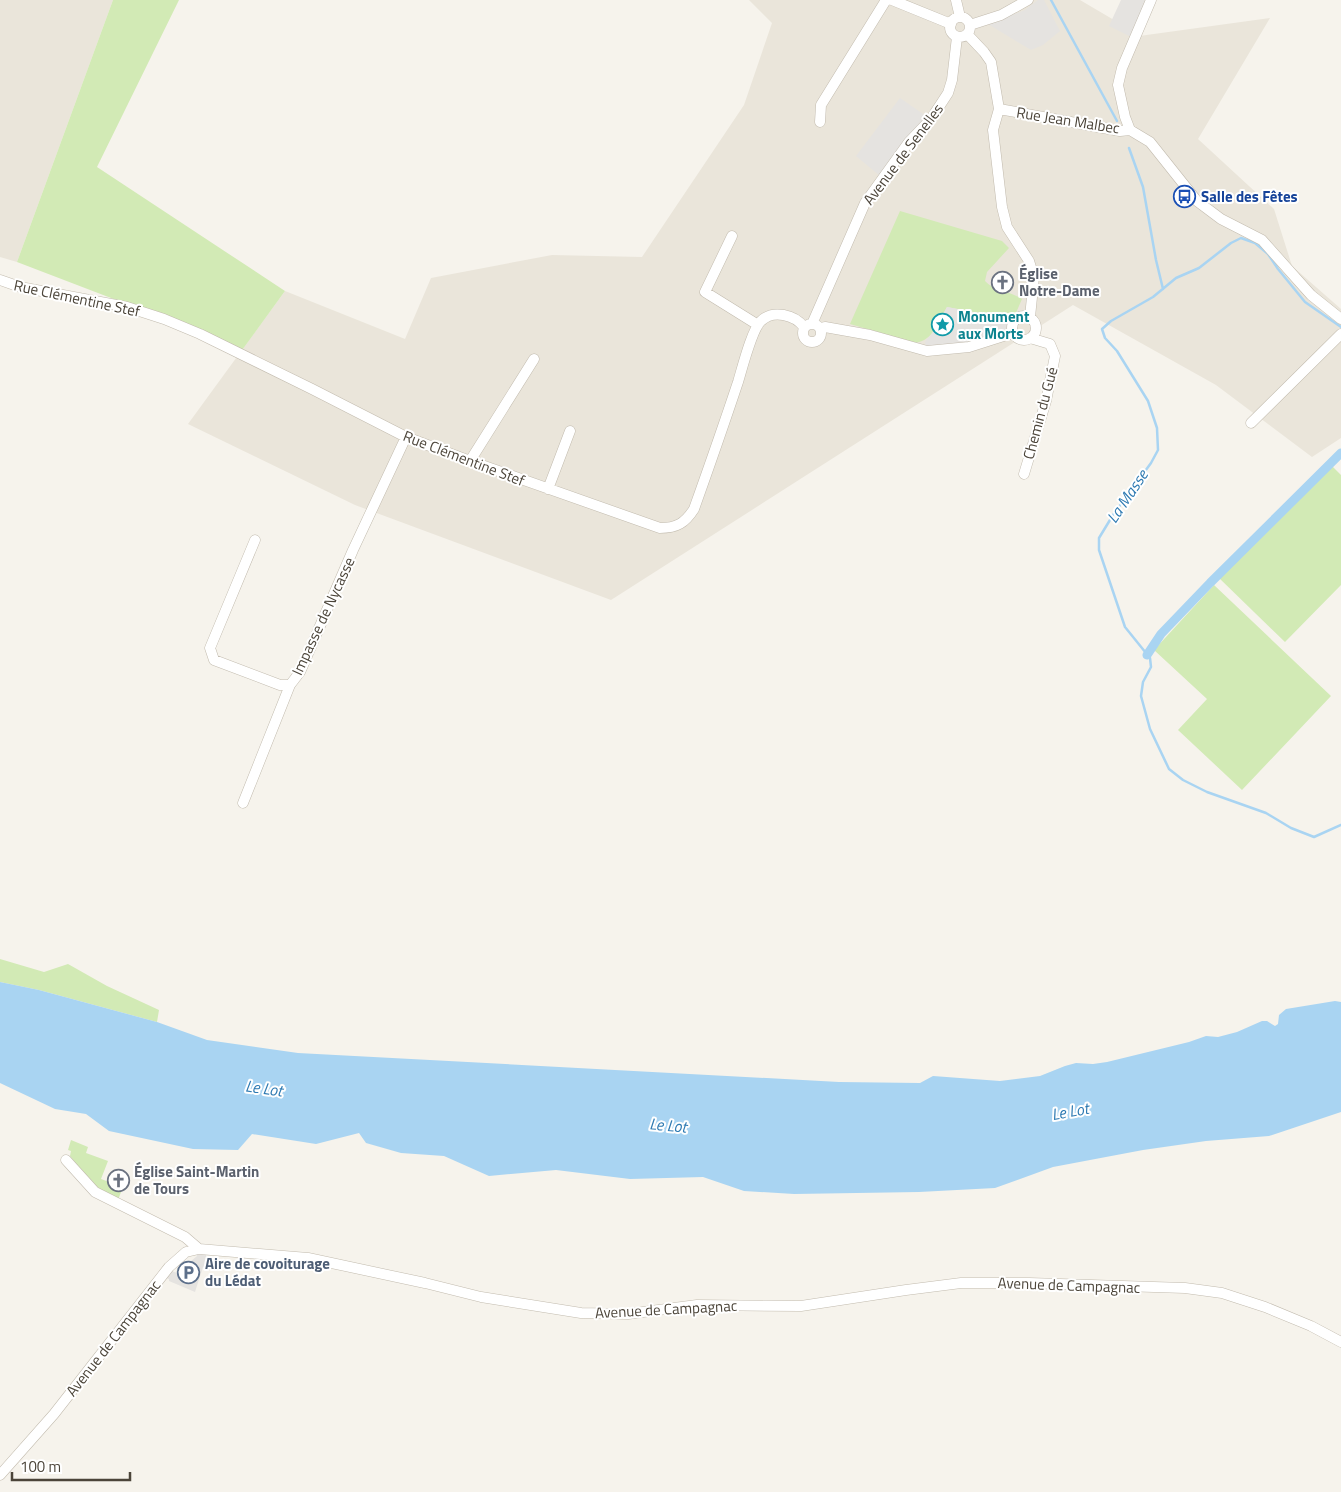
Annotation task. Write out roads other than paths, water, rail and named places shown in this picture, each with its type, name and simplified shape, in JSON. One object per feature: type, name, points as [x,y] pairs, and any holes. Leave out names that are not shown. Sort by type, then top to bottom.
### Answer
[{"type":"street","points":[[820,122],[822,105],[886,0]]},
{"type":"street","points":[[892,0],[951,24]]},
{"type":"street","points":[[956,0],[960,17]]},
{"type":"street","points":[[969,30],[967,20],[960,17],[951,24],[951,30],[957,36],[962,37],[969,30],[1028,0]]},
{"type":"street","points":[[1151,0],[1122,68],[1118,85],[1124,117],[1130,130],[1150,142],[1197,201],[1220,219],[1262,240],[1311,296],[1341,319]]},
{"type":"street","name":"Rue Jean Malbec","points":[[969,30],[991,62],[999,109],[1120,131],[1130,130]]},
{"type":"street","name":"Avenue de Senelles","points":[[812,327],[865,203],[909,142],[931,119],[948,93],[952,80],[957,36]]},
{"type":"street","points":[[999,109],[993,130],[1002,207],[1007,227],[1029,261],[1034,277],[1030,317],[1036,326],[1034,335],[1025,340],[1016,337],[1012,329],[1014,320],[1022,315],[1030,317]]},
{"type":"street","points":[[732,236],[705,292],[758,325],[765,318],[781,314],[812,327],[825,327],[870,336],[927,351],[969,347],[1013,333]]},
{"type":"street","name":"Rue Clémentine Stef","points":[[0,280],[20,287],[127,307],[164,319],[200,334],[312,388],[406,437],[660,528],[672,528],[679,525],[688,519],[694,509],[758,325]]},
{"type":"street","points":[[1251,423],[1341,334]]},
{"type":"street","name":"Chemin du Gué","points":[[1024,474],[1046,401],[1055,356],[1050,344],[1030,338]]},
{"type":"street","points":[[470,461],[534,359]]},
{"type":"street","points":[[548,489],[570,432]]},
{"type":"street","name":"Impasse de Nycasse","points":[[255,540],[210,648],[214,660],[280,685],[290,685],[300,672],[353,550],[406,437]]},
{"type":"street","points":[[243,803],[290,685]]},
{"type":"street","points":[[66,1160],[95,1192],[185,1237],[199,1249]]},
{"type":"street","name":"Avenue de Campagnac","points":[[0,1475],[54,1414],[168,1267],[186,1252],[199,1249],[236,1253],[278,1254],[308,1258],[481,1297],[581,1313],[628,1314],[697,1305],[801,1306],[961,1283],[1185,1288],[1222,1294],[1265,1307],[1311,1326],[1341,1342]]},
{"type":"water","name":"Le Lot","points":[[0,982],[39,990],[157,1022],[207,1040],[298,1053],[839,1082],[920,1083],[933,1076],[1000,1081],[1040,1076],[1076,1063],[1093,1064],[1107,1062],[1206,1036],[1218,1037],[1237,1032],[1262,1021],[1267,1021],[1275,1026],[1278,1024],[1279,1015],[1286,1009],[1335,1001],[1341,1002],[1341,1112],[1269,1136],[1206,1141],[1143,1150],[1053,1167],[995,1188],[919,1192],[794,1194],[744,1191],[703,1177],[630,1179],[556,1170],[489,1176],[444,1156],[401,1153],[366,1143],[359,1133],[316,1144],[252,1134],[238,1150],[193,1149],[109,1131],[86,1114],[55,1109],[0,1083]]},
{"type":"waterway","points":[[1051,0],[1117,121]]},
{"type":"waterway","points":[[1129,148],[1143,187],[1163,289]]},
{"type":"waterway","name":"La Masse","points":[[1341,327],[1305,302],[1268,254],[1255,243],[1241,238],[1231,243],[1199,268],[1176,278],[1153,297],[1111,321],[1102,329],[1105,338],[1117,351],[1148,401],[1157,428],[1158,450],[1099,538],[1099,550],[1125,627],[1150,658],[1151,667],[1143,682],[1141,696],[1150,729],[1169,769],[1183,780],[1207,792],[1266,813],[1291,828],[1314,837],[1341,825]]},
{"type":"waterway","points":[[1147,655],[1161,634],[1341,453]]},
{"type":"place","name":"Salle des Fêtes","points":[[1185,196]]},
{"type":"place","name":"Église Notre-Dame","points":[[1003,282]]},
{"type":"place","name":"Monument aux Morts","points":[[942,325]]},
{"type":"place","name":"Église Saint-Martin de Tours","points":[[118,1180]]},
{"type":"place","name":"Aire de covoiturage du Lédat","points":[[189,1272]]}]
